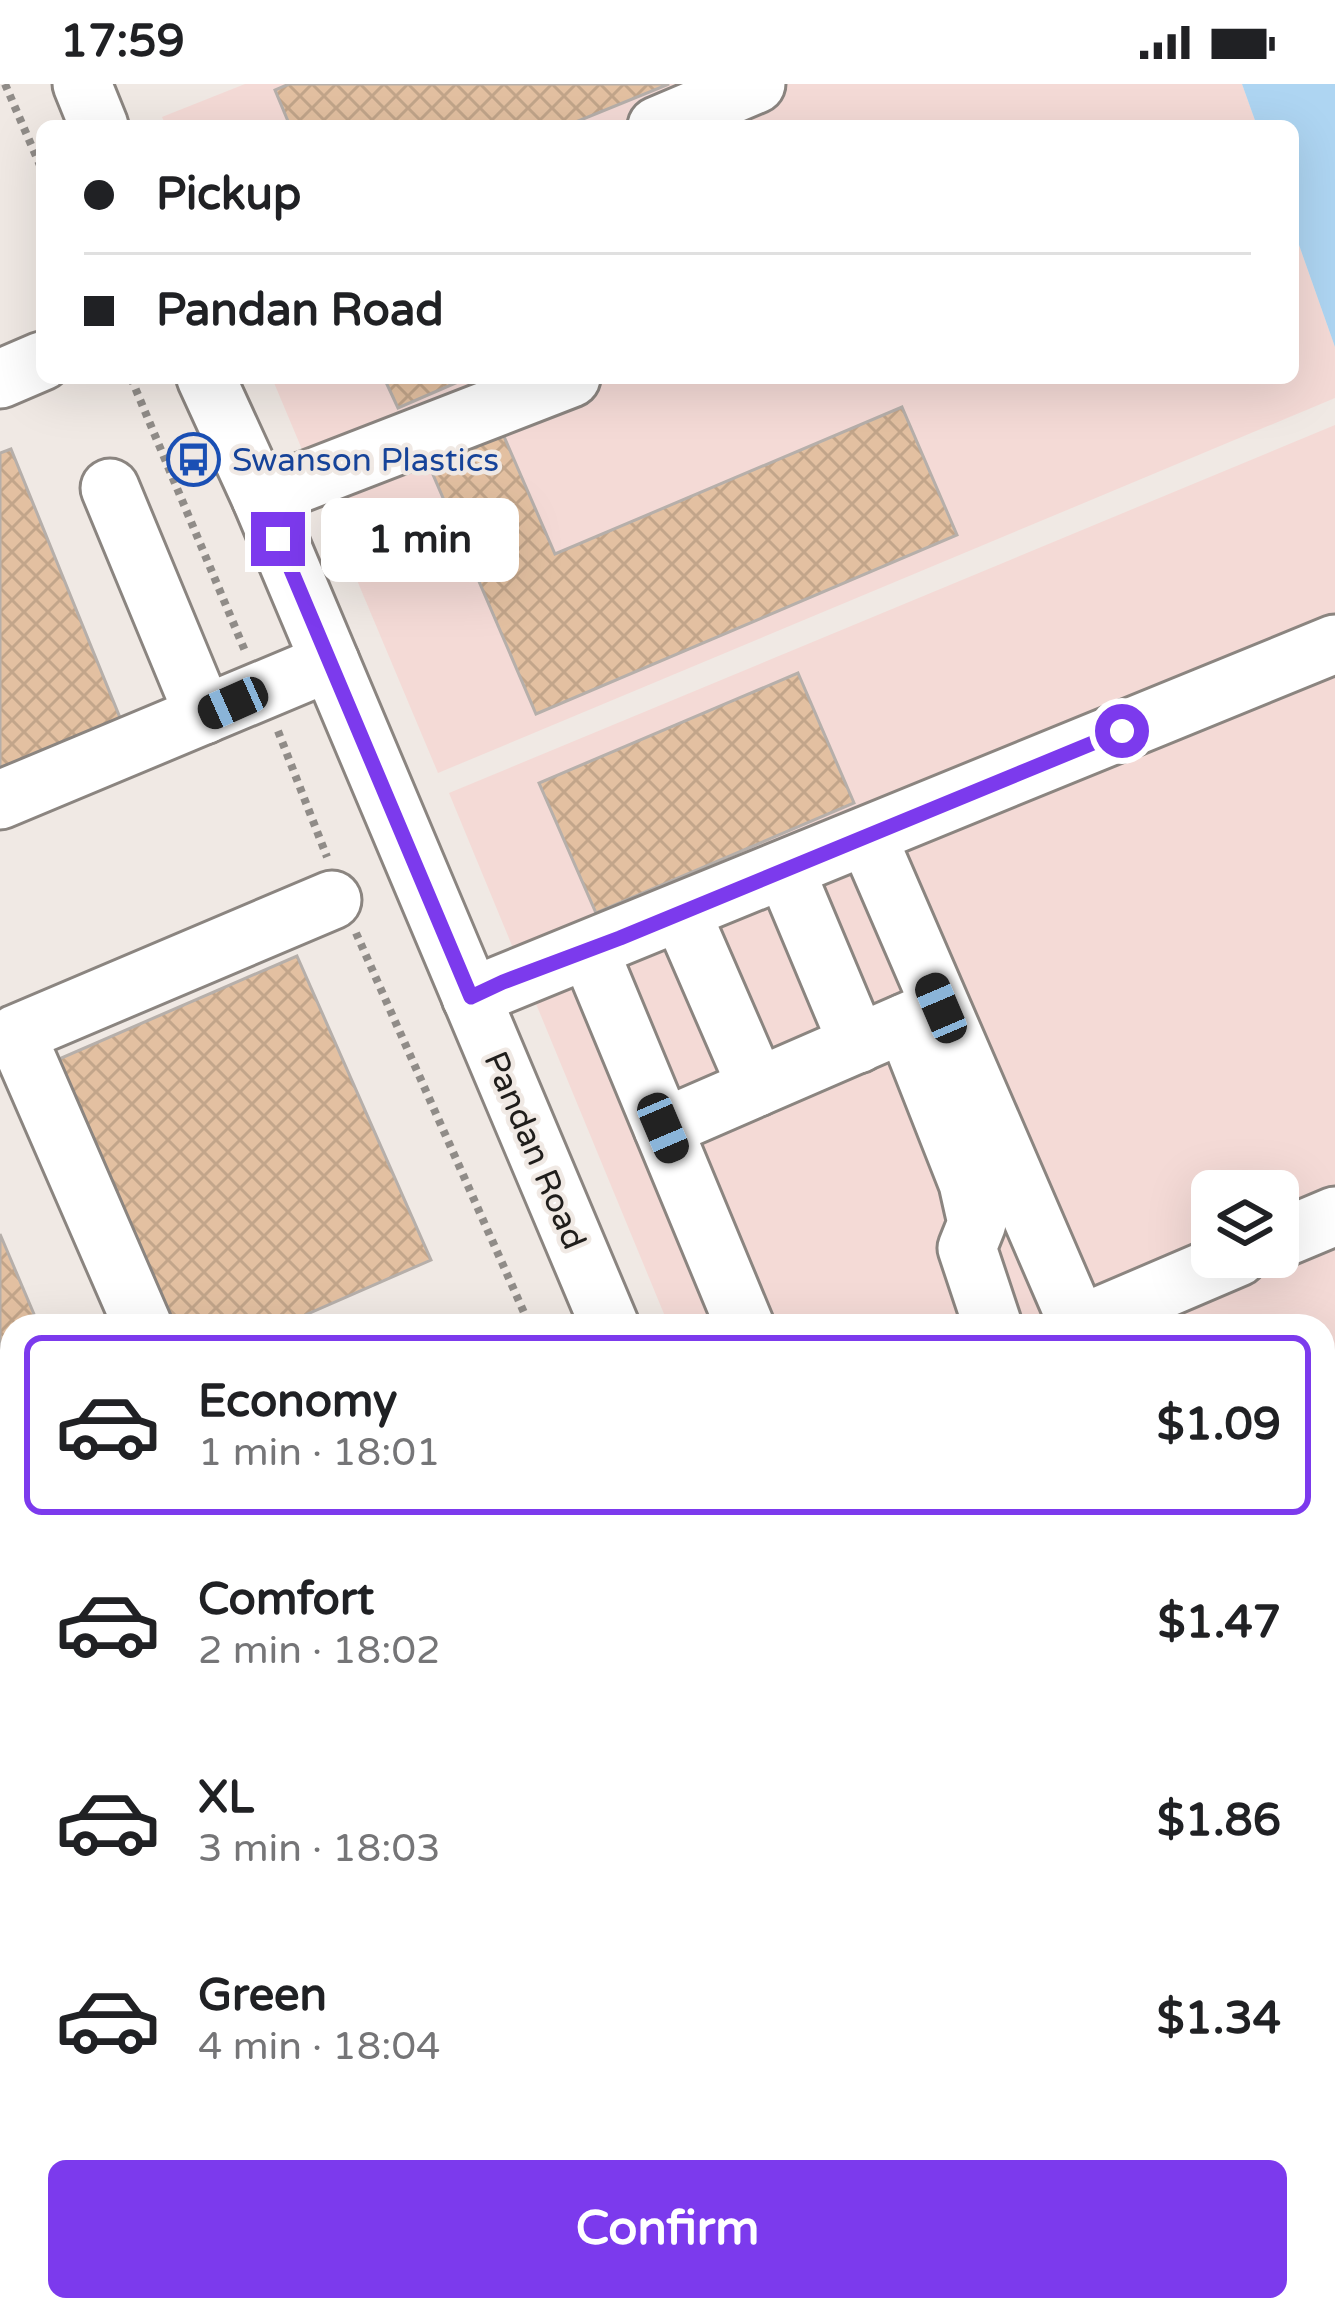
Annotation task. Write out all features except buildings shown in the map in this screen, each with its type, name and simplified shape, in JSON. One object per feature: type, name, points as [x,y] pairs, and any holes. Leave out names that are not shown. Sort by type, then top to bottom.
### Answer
[{"type":"street","points":[[82,84],[97,120]]},
{"type":"street","points":[[671,120],[756,84]]},
{"type":"street","points":[[0,379],[36,364]]},
{"type":"street","name":"Pandan Road","points":[[209,384],[605,1314]]},
{"type":"street","points":[[261,498],[556,384]]},
{"type":"street","points":[[110,488],[204,715]]},
{"type":"street","points":[[471,997],[1335,644]]},
{"type":"street","points":[[0,800],[330,662]]},
{"type":"street","points":[[867,836],[901,1025],[968,1183],[977,1223],[967,1248],[989,1314]]},
{"type":"street","points":[[784,870],[901,1025],[1072,1314]]},
{"type":"street","points":[[137,1314],[16,1034],[332,900]]},
{"type":"street","points":[[681,912],[757,1087]]},
{"type":"street","points":[[589,950],[740,1314]]},
{"type":"street","points":[[663,1128],[901,1025]]},
{"type":"street","points":[[1299,1231],[1335,1216]]},
{"type":"street","points":[[1105,1314],[1191,1277]]},
{"type":"path","points":[[5,84],[36,156]]},
{"type":"shaded area","points":[[245,84],[1242,84],[1255,120],[163,120]]},
{"type":"shaded area","points":[[1299,245],[1335,347],[1335,398],[438,773],[275,384],[1299,384]]},
{"type":"shaded area","points":[[1335,425],[1335,1314],[664,1314],[449,793]]},
{"type":"water","points":[[1242,84],[1335,84],[1335,347],[1299,245],[1299,120],[1255,120]]},
{"type":"place","name":"Swanson Plastics","points":[[193,459]]},
{"type":"route","points":[[278,539],[471,997],[1122,731]]}]
